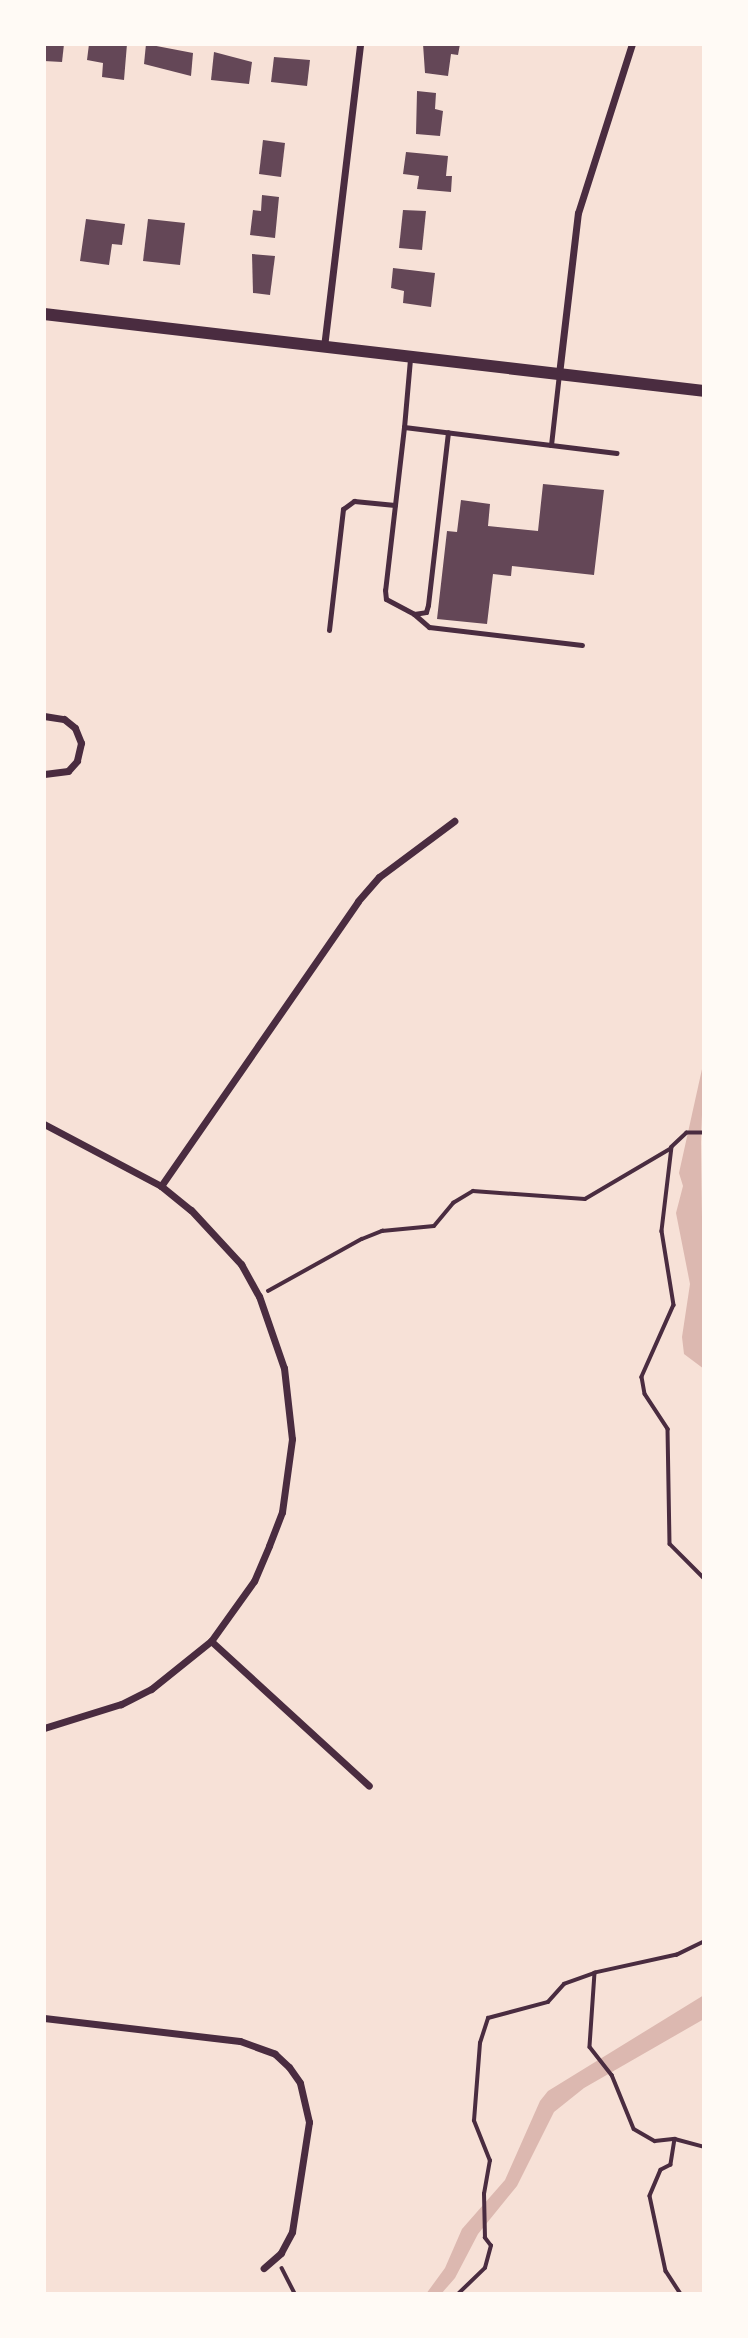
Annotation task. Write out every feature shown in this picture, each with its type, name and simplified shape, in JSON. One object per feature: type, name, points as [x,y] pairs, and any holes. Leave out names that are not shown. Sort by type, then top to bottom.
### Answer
[{"type":"street","points":[[324,347],[360,44]]},
{"type":"street","points":[[559,374],[578,213],[632,44]]},
{"type":"street","points":[[44,314],[704,391]]},
{"type":"street","points":[[44,716],[64,719],[75,728],[81,743],[77,761],[68,771],[44,774]]},
{"type":"street","points":[[161,1186],[358,901],[379,877],[454,821]]},
{"type":"street","points":[[44,1124],[161,1186],[216,1234],[259,1296],[284,1368],[292,1439],[282,1511],[254,1581],[211,1641],[151,1689],[121,1704],[44,1728]]},
{"type":"street","points":[[211,1641],[369,1786]]},
{"type":"street","points":[[44,2018],[240,2041],[258,2045],[289,2067],[300,2083],[310,2122],[292,2232],[277,2257],[264,2268]]},
{"type":"lane","points":[[410,357],[386,599],[414,614],[429,627],[582,645]]},
{"type":"lane","points":[[551,445],[559,374]]},
{"type":"lane","points":[[404,427],[617,453]]},
{"type":"lane","points":[[414,614],[426,612],[428,604],[448,432]]},
{"type":"lane","points":[[329,630],[343,509],[354,501],[395,505]]},
{"type":"path","points":[[259,1296],[362,1239],[382,1231],[434,1226],[453,1203],[473,1191],[585,1199],[672,1147],[688,1133],[704,1133]]},
{"type":"path","points":[[672,1147],[662,1231],[674,1305],[670,1323],[644,1370],[642,1384],[668,1429],[670,1544],[704,1578]]},
{"type":"path","points":[[458,2294],[485,2267],[491,2246],[485,2229],[484,2206],[490,2161],[474,2121],[480,2043],[488,2018],[548,2002],[564,1984],[595,1973],[677,1955],[704,1941]]},
{"type":"path","points":[[595,1973],[590,2047],[598,2061],[612,2075],[631,2111],[634,2129],[655,2141],[675,2139],[704,2147]]},
{"type":"path","points":[[675,2139],[671,2165],[661,2170],[649,2196],[666,2271],[681,2294]]},
{"type":"path","points":[[277,2257],[295,2294]]},
{"type":"shaded area","points":[[704,1060],[701,1142],[704,1369],[684,1354],[682,1337],[690,1284],[676,1213],[683,1186],[679,1173]]},
{"type":"shaded area","points":[[704,1995],[704,2019],[584,2088],[554,2112],[517,2186],[478,2234],[455,2278],[441,2294],[426,2294],[445,2268],[462,2229],[505,2180],[540,2101],[548,2091]]},
{"type":"building","points":[[44,44],[64,44],[62,62],[44,61]]},
{"type":"building","points":[[89,44],[127,44],[124,80],[102,77],[103,63],[87,60]]},
{"type":"building","points":[[146,44],[193,53],[191,76],[144,64]]},
{"type":"building","points":[[423,44],[460,44],[458,55],[451,54],[448,76],[425,73]]},
{"type":"building","points":[[214,52],[252,62],[249,84],[211,80]]},
{"type":"building","points":[[274,57],[310,60],[307,86],[271,82]]},
{"type":"building","points":[[417,91],[436,93],[435,109],[443,111],[440,136],[416,134]]},
{"type":"building","points":[[263,140],[285,143],[281,177],[259,174]]},
{"type":"building","points":[[406,152],[448,156],[446,176],[452,176],[451,192],[417,189],[419,176],[403,174]]},
{"type":"building","points":[[262,195],[279,197],[275,238],[250,235],[253,210],[261,211]]},
{"type":"building","points":[[403,210],[426,211],[422,250],[399,248]]},
{"type":"building","points":[[86,219],[125,224],[122,245],[112,244],[109,265],[80,261]]},
{"type":"building","points":[[148,219],[185,223],[180,265],[143,261]]},
{"type":"building","points":[[252,254],[275,256],[270,295],[253,293]]},
{"type":"building","points":[[393,268],[435,273],[431,307],[403,303],[404,291],[391,288]]},
{"type":"building","points":[[543,484],[604,490],[594,575],[512,566],[511,576],[493,574],[487,624],[437,619],[447,531],[457,532],[461,500],[490,504],[488,526],[538,531]]}]
